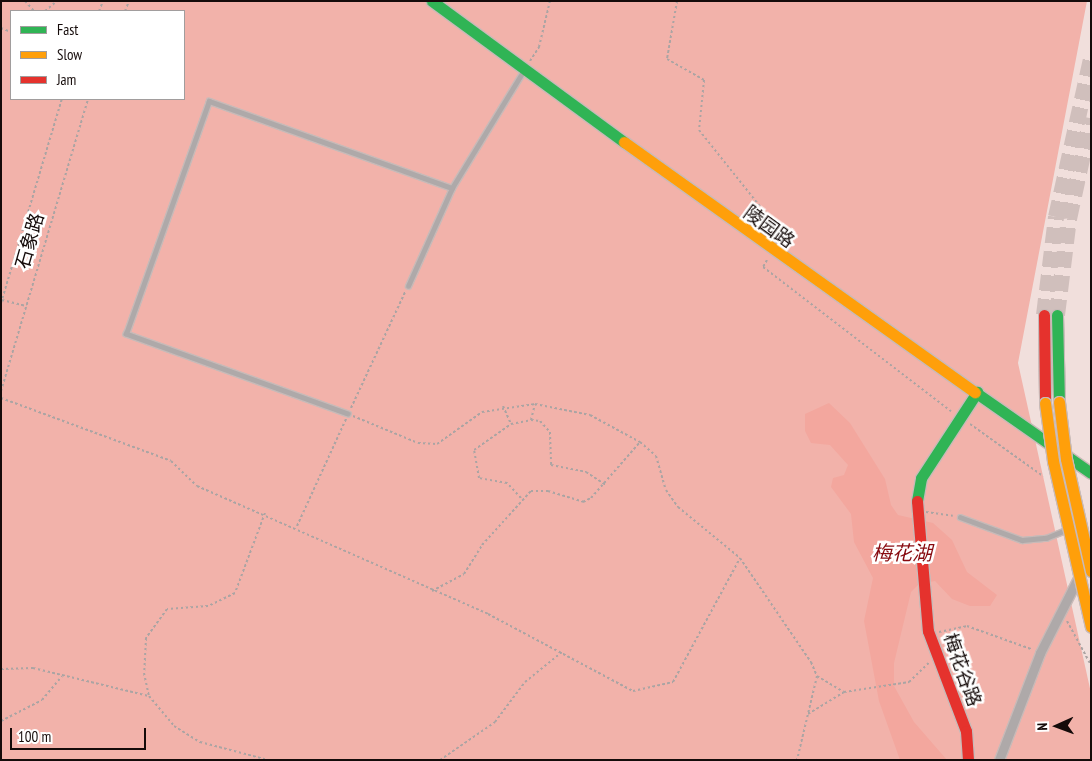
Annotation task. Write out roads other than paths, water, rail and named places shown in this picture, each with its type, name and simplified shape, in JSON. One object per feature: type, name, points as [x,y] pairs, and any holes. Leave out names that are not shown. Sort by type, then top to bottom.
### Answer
[{"type":"main road","name":"陵园路","points":[[432,1],[773,251],[977,392],[1021,427],[1077,461],[1091,473]]},
{"type":"main road","points":[[1044,315],[1045,403],[1053,461],[1091,627]]},
{"type":"main road","points":[[1058,315],[1059,402],[1066,459],[1091,571]]},
{"type":"main road","name":"梅花谷路","points":[[968,760],[966,731],[935,657],[924,593],[918,512],[921,478],[977,392]]},
{"type":"street","points":[[999,760],[1040,653],[1061,610],[1073,594],[1078,575],[1061,491],[1077,461]]},
{"type":"lane","points":[[408,286],[452,188],[524,69]]},
{"type":"lane","points":[[348,414],[126,334],[209,101],[452,188]]},
{"type":"lane","points":[[960,517],[1022,540],[1046,538],[1069,528]]},
{"type":"water","name":"梅花湖","points":[[829,403],[850,423],[885,479],[891,505],[898,515],[933,523],[952,540],[967,572],[997,595],[990,606],[970,606],[952,599],[935,581],[919,584],[911,592],[894,663],[894,686],[914,722],[947,760],[900,760],[879,701],[864,621],[873,578],[854,542],[851,514],[831,487],[833,478],[844,475],[848,465],[830,445],[811,443],[805,431],[805,414]]},
{"type":"tunnel","points":[[1044,315],[1056,217],[1091,59]]},
{"type":"tunnel","points":[[1057,315],[1069,219],[1091,118]]}]
